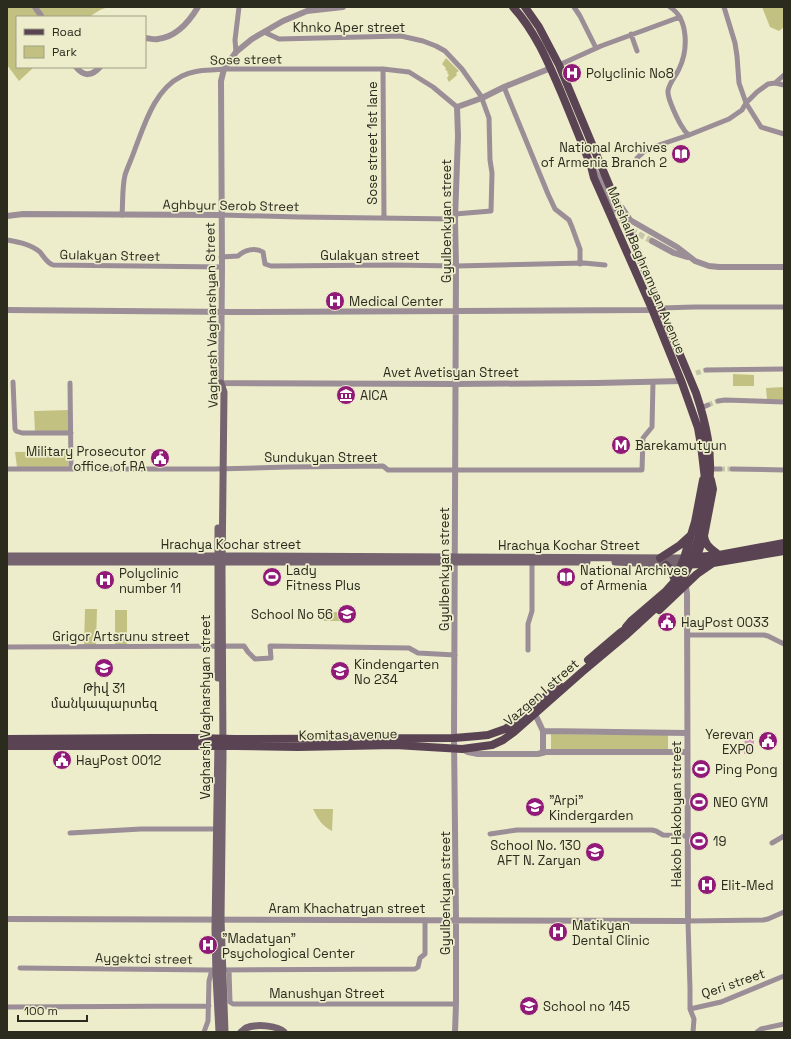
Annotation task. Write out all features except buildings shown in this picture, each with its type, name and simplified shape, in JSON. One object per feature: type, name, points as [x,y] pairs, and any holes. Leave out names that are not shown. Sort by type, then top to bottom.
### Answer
[{"type":"main road","name":"Marshal Baghramyan Avenue","points":[[513,7],[533,34],[551,68],[591,166],[594,178],[652,309],[682,381],[697,424],[708,474]]},
{"type":"main road","name":"Marshal Baghramyan Avenue","points":[[525,7],[539,27],[559,65],[661,308],[704,406],[708,474],[707,488],[700,529],[689,560]]},
{"type":"main road","name":"Vagharsh Vagharshyan Street","points":[[220,559],[224,392],[221,383]]},
{"type":"main road","points":[[689,560],[691,534],[708,474]]},
{"type":"main road","points":[[708,474],[713,489],[704,542],[719,555]]},
{"type":"main road","points":[[691,534],[694,538],[699,539],[704,536]]},
{"type":"main road","points":[[660,558],[680,545],[691,534]]},
{"type":"main road","points":[[675,581],[704,536]]},
{"type":"main road","points":[[689,560],[784,543]]},
{"type":"main road","points":[[689,560],[713,563],[784,551]]},
{"type":"main road","name":"Hrachya Kochar street","points":[[7,556],[220,559],[455,559]]},
{"type":"main road","name":"Hrachya Kochar Street","points":[[455,559],[660,558],[689,560]]},
{"type":"main road","name":"Hrachya Kochar street","points":[[7,562],[220,559]]},
{"type":"main road","name":"Vagharsh Vagharshyan street","points":[[218,919],[220,559]]},
{"type":"main road","name":"Hrachya Kochar Street","points":[[455,559],[532,562],[621,562],[666,565],[689,560]]},
{"type":"main road","name":"Vazgen I street","points":[[454,738],[488,735],[511,725],[624,634],[677,587],[686,573],[689,560]]},
{"type":"main road","name":"Vazgen I street","points":[[459,748],[492,745],[503,740],[514,732],[624,634],[639,628],[686,586],[697,574],[713,563]]},
{"type":"main road","points":[[666,565],[671,570],[675,581]]},
{"type":"main road","points":[[675,581],[678,580],[686,586]]},
{"type":"main road","name":"Vazgen I street","points":[[624,634],[631,621],[666,591],[675,581]]},
{"type":"main road","name":"Komitas avenue","points":[[7,739],[166,738],[298,747],[395,745],[459,748]]},
{"type":"main road","name":"Komitas avenue","points":[[7,746],[220,742],[240,739],[454,738]]},
{"type":"main road","name":"Vagharsh Vagharshyan street","points":[[220,742],[216,829],[220,970],[225,1032]]},
{"type":"main road","name":"Vagharsh Vagharshyan street","points":[[219,1032],[220,970]]},
{"type":"main road","points":[[241,1032],[247,1028],[268,1026],[278,1028],[284,1032]]},
{"type":"street","points":[[35,7],[41,16]]},
{"type":"street","points":[[146,38],[156,40],[169,36],[187,22],[198,7]]},
{"type":"street","points":[[236,52],[235,40],[239,7]]},
{"type":"street","points":[[224,69],[236,52],[252,39],[283,21],[307,11],[343,7]]},
{"type":"street","points":[[574,7],[596,48]]},
{"type":"street","points":[[670,7],[680,17],[684,29],[685,40],[684,58],[679,70],[670,84],[668,92],[669,100],[682,128],[689,135]]},
{"type":"street","points":[[724,7],[735,43],[739,83],[746,104],[762,127],[784,134]]},
{"type":"street","points":[[559,65],[631,34],[680,17]]},
{"type":"street","name":"Khnko Aper street","points":[[264,32],[279,39],[387,35],[401,36],[424,41],[445,51],[462,69],[482,98],[489,118],[490,160],[492,173],[491,211],[455,217]]},
{"type":"street","points":[[631,34],[637,51]]},
{"type":"street","points":[[76,68],[81,72],[89,74],[99,68]]},
{"type":"street","points":[[457,107],[482,98],[504,87],[551,68]]},
{"type":"street","name":"Sose street","points":[[122,215],[126,171],[146,122],[160,94],[171,82],[185,74],[224,69],[383,69],[409,72],[433,87],[457,107]]},
{"type":"street","name":"Vagharsh Vagharshyan Street","points":[[221,383],[221,81],[224,69]]},
{"type":"street","name":"Sose street 1st lane","points":[[383,69],[384,218]]},
{"type":"street","points":[[775,83],[784,75]]},
{"type":"street","points":[[637,158],[647,149],[730,119],[742,110],[757,92],[768,84],[775,83],[784,85]]},
{"type":"street","points":[[504,87],[550,199],[555,209],[569,220],[580,249],[580,264]]},
{"type":"street","name":"Gyulbenkyan street","points":[[455,1032],[459,748],[454,738],[456,470],[455,217],[458,136],[457,107]]},
{"type":"street","points":[[591,166],[600,179],[613,210]]},
{"type":"street","points":[[609,184],[630,220],[700,263],[719,267],[784,267]]},
{"type":"street","name":"Aghbyur Serob Street","points":[[7,216],[23,214],[222,215],[384,218],[455,217]]},
{"type":"street","name":"Gulakyan Street","points":[[7,240],[21,243],[36,249],[50,264],[53,265],[222,267]]},
{"type":"street","points":[[652,241],[674,253],[689,257]]},
{"type":"street","name":"Gulakyan street","points":[[221,257],[238,256],[242,252],[255,249],[263,252],[264,262],[267,266],[605,265]]},
{"type":"street","points":[[7,310],[221,312],[647,310],[661,308],[784,307]]},
{"type":"street","points":[[706,370],[784,368]]},
{"type":"street","name":"Avet Avetisyan Street","points":[[221,383],[456,384],[682,381]]},
{"type":"street","points":[[14,382],[16,431],[22,433],[70,433]]},
{"type":"street","name":"Sundukyan Street","points":[[7,469],[221,469],[383,466],[388,470],[642,470],[643,438],[652,426],[652,382]]},
{"type":"street","points":[[70,383],[71,469]]},
{"type":"street","points":[[718,401],[784,402]]},
{"type":"street","points":[[708,474],[720,469]]},
{"type":"street","points":[[732,469],[784,470]]},
{"type":"street","points":[[528,650],[528,624],[532,611],[532,562]]},
{"type":"street","points":[[686,586],[687,636],[764,635],[784,644]]},
{"type":"street","name":"Hakob Hakobyan street","points":[[687,636],[688,921],[690,1009],[694,1019],[693,1032]]},
{"type":"street","name":"Grigor Artsrunu street","points":[[7,647],[244,646],[255,659],[271,658],[270,646],[409,648],[418,654],[455,655]]},
{"type":"street","points":[[536,714],[543,731],[543,753]]},
{"type":"street","points":[[543,731],[687,733]]},
{"type":"street","name":"Komitas avenue","points":[[459,748],[478,754],[538,754],[545,752],[624,751],[687,752]]},
{"type":"street","points":[[70,833],[141,829],[216,829]]},
{"type":"street","points":[[490,834],[517,830],[652,830],[663,836],[688,836]]},
{"type":"street","points":[[772,843],[784,836]]},
{"type":"street","points":[[688,921],[763,920],[784,912]]},
{"type":"street","name":"Aram Khachatryan street","points":[[7,919],[688,921]]},
{"type":"street","name":"Aygektci street","points":[[20,968],[220,970],[415,969],[418,967],[420,958],[425,954],[425,920]]},
{"type":"street","points":[[204,1032],[208,1021],[208,981],[220,970]]},
{"type":"street","name":"Manushyan Street","points":[[220,970],[230,1002],[234,1004],[456,1004]]},
{"type":"street","name":"Qeri street","points":[[690,1009],[721,1002],[784,976]]},
{"type":"street","points":[[7,1007],[208,1006]]},
{"type":"street","points":[[757,1032],[761,1029],[784,1024]]},
{"type":"green space","points":[[7,7],[33,7],[39,16],[16,16],[16,68],[33,68],[19,81],[7,65]]},
{"type":"green space","points":[[39,7],[108,7],[91,16],[45,16]]},
{"type":"green space","points":[[762,7],[784,7],[784,27],[779,31],[770,27]]},
{"type":"green space","points":[[446,58],[459,71],[456,73],[457,75],[449,82],[447,78],[449,75],[447,73],[448,72],[442,64]]},
{"type":"green space","points":[[733,374],[754,375],[754,386],[733,386]]},
{"type":"green space","points":[[784,387],[784,400],[767,400],[766,388]]},
{"type":"green space","points":[[69,410],[69,432],[35,432],[34,411]]},
{"type":"green space","points":[[68,451],[68,467],[17,467],[15,452]]},
{"type":"green space","points":[[85,609],[97,609],[96,645],[84,645]]},
{"type":"green space","points":[[115,610],[127,610],[127,645],[115,645]]},
{"type":"green space","points":[[324,612],[343,612],[343,621],[324,621]]},
{"type":"green space","points":[[551,734],[668,735],[668,750],[551,749]]},
{"type":"green space","points":[[313,809],[333,809],[332,831],[321,822]]},
{"type":"shaded area","points":[[745,731],[754,731],[754,754],[744,754]]},
{"type":"tunnel","points":[[613,210],[620,221],[629,229],[652,241]]},
{"type":"tunnel","points":[[696,373],[706,370]]},
{"type":"tunnel","points":[[708,405],[718,401]]},
{"type":"tunnel","points":[[720,469],[732,469]]},
{"type":"place","name":"Polyclinic No8","points":[[572,73]]},
{"type":"place","name":"National Archives of Armenia Branch 2","points":[[681,154]]},
{"type":"place","name":"Medical Center","points":[[335,301]]},
{"type":"place","name":"AICA","points":[[346,395]]},
{"type":"place","name":"Barekamutyun","points":[[621,445]]},
{"type":"place","name":"Military Prosecutor office of RA","points":[[160,458]]},
{"type":"place","name":"Lady Fitness Plus","points":[[272,577]]},
{"type":"place","name":"National Archives of Armenia","points":[[566,577]]},
{"type":"place","name":"Polyclinic number 11","points":[[105,580]]},
{"type":"place","name":"School No 56","points":[[347,614]]},
{"type":"place","name":"HayPost 0033","points":[[667,622]]},
{"type":"place","name":"Թիվ 31 մանկապարտեզ","points":[[104,668]]},
{"type":"place","name":"Kindengarten No 234","points":[[340,671]]},
{"type":"place","name":"Yerevan EXPO","points":[[768,741]]},
{"type":"place","name":"HayPost 0012","points":[[62,760]]},
{"type":"place","name":"Ping Pong","points":[[701,769]]},
{"type":"place","name":"NEO GYM","points":[[699,802]]},
{"type":"place","name":"\"Arpi\" Kindergarden","points":[[535,807]]},
{"type":"place","name":"19","points":[[699,841]]},
{"type":"place","name":"School No. 130 AFT N. Zaryan","points":[[595,852]]},
{"type":"place","name":"Elit-Med","points":[[707,885]]},
{"type":"place","name":"Matikyan Dental Clinic","points":[[558,932]]},
{"type":"place","name":"\"Madatyan\" Psychological Center","points":[[208,945]]},
{"type":"place","name":"School no 145","points":[[529,1006]]}]
